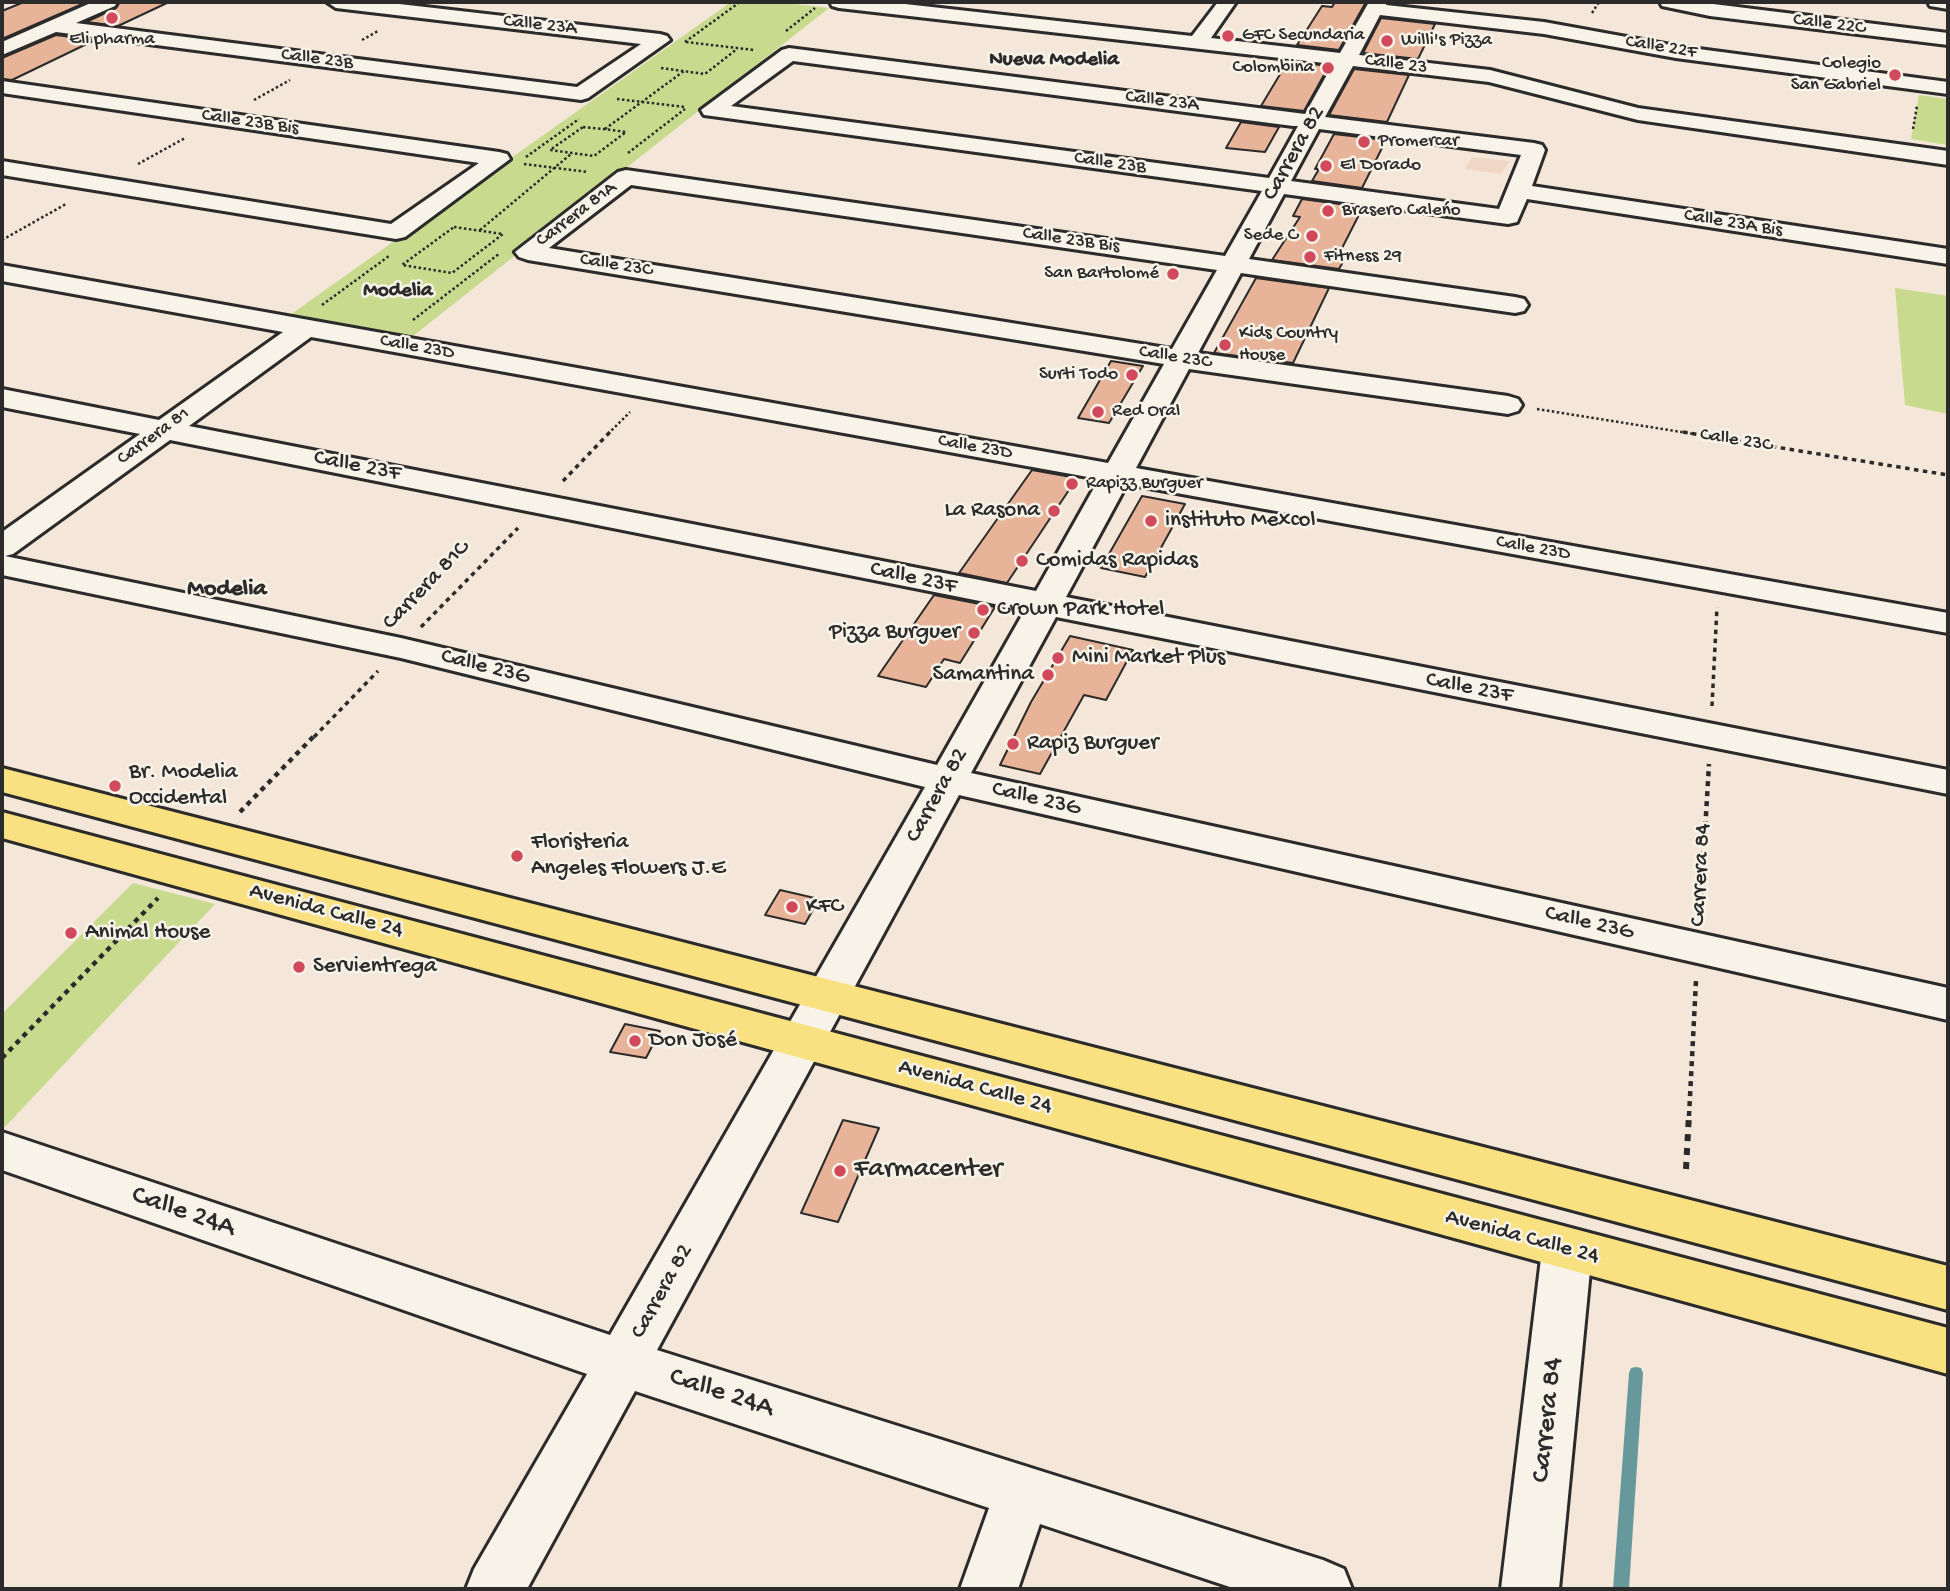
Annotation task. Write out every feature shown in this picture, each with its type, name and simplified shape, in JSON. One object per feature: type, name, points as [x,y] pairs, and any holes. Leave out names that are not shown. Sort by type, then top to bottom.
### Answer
[{"type":"main road","name":"Avenida Calle 24","points":[[2,780],[1948,1288]]},
{"type":"main road","name":"Avenida Calle 24","points":[[2,825],[1948,1351]]},
{"type":"street","points":[[2,49],[108,2]]},
{"type":"street","name":"Calle 23A","points":[[336,2],[660,40]]},
{"type":"street","name":"Calle 23","points":[[839,2],[922,6],[1055,26],[1490,76],[1567,98],[1638,114],[1948,158]]},
{"type":"street","points":[[1198,42],[1227,2]]},
{"type":"street","name":"Calle 22C","points":[[1669,2],[1710,10],[1948,39]]},
{"type":"street","points":[[1937,2],[1948,3]]},
{"type":"street","name":"Carrera 82","points":[[495,1589],[804,1041],[1376,6]]},
{"type":"street","name":"Calle 22F","points":[[1376,6],[1544,28],[1676,52],[1948,88]]},
{"type":"street","points":[[1055,26],[1070,10]]},
{"type":"street","name":"Calle 23B","points":[[53,26],[582,94]]},
{"type":"street","points":[[582,94],[660,40]]},
{"type":"street","points":[[712,110],[789,54]]},
{"type":"street","name":"Calle 23A","points":[[789,54],[1534,150],[1518,191]]},
{"type":"street","name":"Calle 23B Bis","points":[[2,87],[499,159]]},
{"type":"street","points":[[1552,120],[1567,98]]},
{"type":"street","name":"Calle 23B","points":[[712,110],[1508,217],[1518,191]]},
{"type":"street","points":[[2,168],[396,232],[499,159]]},
{"type":"street","name":"Calle 23B Bis","points":[[626,177],[1515,305]]},
{"type":"street","name":"Carrera 81A","points":[[528,252],[626,177]]},
{"type":"street","name":"Calle 23A Bis","points":[[1518,191],[1741,222],[1948,257]]},
{"type":"street","name":"Calle 23C","points":[[528,252],[1181,359],[1508,405]]},
{"type":"street","points":[[1913,252],[1913,264],[1920,268],[1948,273]]},
{"type":"street","name":"Calle 23D","points":[[2,273],[1117,474],[1520,537],[1719,582],[1948,623]]},
{"type":"street","name":"Carrera 81","points":[[2,547],[306,328]]},
{"type":"street","name":"Calle 23F","points":[[2,398],[1044,606],[1948,782]]},
{"type":"street","name":"Calle 23G","points":[[2,565],[401,648],[947,780],[1948,1004]]},
{"type":"street","name":"Calle 24A","points":[[2,1151],[623,1363],[1323,1589]]},
{"type":"street","name":"Carrera 84","points":[[1530,1589],[1567,1250]]},
{"type":"street","points":[[989,1589],[1023,1492]]},
{"type":"path","points":[[660,40],[789,54]]},
{"type":"path","points":[[650,67],[705,74],[738,48]]},
{"type":"path","points":[[604,130],[684,71]]},
{"type":"path","points":[[1908,152],[1921,85]]},
{"type":"path","points":[[582,94],[712,110]]},
{"type":"path","points":[[583,127],[604,130],[626,132],[594,156],[550,150],[583,127]]},
{"type":"path","points":[[480,230],[503,234],[452,273],[402,265],[454,226],[480,230],[572,153]]},
{"type":"path","points":[[499,159],[626,177]]},
{"type":"path","name":"Carrera 81C","points":[[237,815],[652,390]]},
{"type":"path","name":"Calle 23C","points":[[1508,405],[1948,475]]},
{"type":"path","name":"Carrera 84","points":[[1686,1169],[1719,582]]},
{"type":"path","points":[[2,1058],[160,896]]},
{"type":"shaded area","points":[[1472,157],[1510,161],[1501,174],[1465,169]]},
{"type":"green space","points":[[731,2],[777,2],[829,8],[413,336],[290,315]]},
{"type":"green space","points":[[1919,95],[1948,99],[1948,145],[1911,139]]},
{"type":"green space","points":[[1895,288],[1948,296],[1948,414],[1905,405]]},
{"type":"green space","points":[[133,883],[215,904],[2,1130],[2,1014]]},
{"type":"building","points":[[24,2],[87,2],[2,39],[2,11]]},
{"type":"building","points":[[120,2],[169,2],[118,26],[86,22],[116,8]]},
{"type":"building","points":[[1335,2],[1366,2],[1339,50],[1297,45],[1322,6],[1332,7]]},
{"type":"building","points":[[1381,18],[1435,24],[1418,59],[1363,53]]},
{"type":"building","points":[[56,35],[95,40],[12,80],[2,79],[2,58]]},
{"type":"building","points":[[1288,61],[1329,66],[1304,111],[1261,106]]},
{"type":"building","points":[[1354,69],[1409,75],[1387,122],[1329,115]]},
{"type":"building","points":[[1241,122],[1279,127],[1265,152],[1226,148]]},
{"type":"building","points":[[1334,134],[1386,140],[1362,188],[1312,181],[1319,169],[1315,169]]},
{"type":"building","points":[[1302,199],[1363,207],[1340,252],[1348,253],[1339,269],[1272,260],[1300,217],[1293,216]]},
{"type":"building","name":"Kids Country House","points":[[1256,278],[1329,288],[1293,363],[1214,353]]},
{"type":"building","points":[[1111,361],[1143,366],[1109,423],[1078,418]]},
{"type":"building","points":[[1032,470],[1077,478],[1007,583],[959,573]]},
{"type":"building","points":[[1142,496],[1185,504],[1145,577],[1101,568]]},
{"type":"building","points":[[934,595],[995,607],[960,663],[944,659],[926,687],[878,676]]},
{"type":"building","points":[[1070,636],[1133,650],[1106,700],[1084,695],[1040,774],[1000,765],[1031,702]]},
{"type":"building","name":"KFC","points":[[780,890],[819,899],[805,924],[765,915]]},
{"type":"building","name":"Don José","points":[[625,1024],[660,1031],[646,1058],[610,1052]]},
{"type":"building","name":"Farmacenter","points":[[843,1120],[879,1128],[838,1222],[801,1213]]},
{"type":"waterway","points":[[1621,1589],[1636,1373]]},
{"type":"place","name":"Eli pharma","points":[[112,18]]},
{"type":"place","name":"GFC Secundaria","points":[[1228,36]]},
{"type":"place","name":"Willi's Pizza","points":[[1387,41]]},
{"type":"place","name":"Colombina","points":[[1328,68]]},
{"type":"place","name":"Colegio San Gabriel","points":[[1895,75]]},
{"type":"place","name":"Promercar","points":[[1364,142]]},
{"type":"place","name":"El Dorado","points":[[1326,166]]},
{"type":"place","name":"Brasero Caleńo","points":[[1328,211]]},
{"type":"place","name":"Sede C","points":[[1312,236]]},
{"type":"place","name":"Fitness 29","points":[[1310,257]]},
{"type":"place","name":"San Bartolomé","points":[[1173,274]]},
{"type":"place","name":"Kids Country House","points":[[1225,345]]},
{"type":"place","name":"Surti Todo","points":[[1132,375]]},
{"type":"place","name":"Red Oral","points":[[1098,412]]},
{"type":"place","name":"Rapizz Burguer","points":[[1072,484]]},
{"type":"place","name":"La Rasona","points":[[1054,511]]},
{"type":"place","name":"instituto Mexcol","points":[[1151,521]]},
{"type":"place","name":"Comidas Rapidas","points":[[1022,561]]},
{"type":"place","name":"Crown Park Hotel","points":[[983,610]]},
{"type":"place","name":"Pizza Burguer","points":[[974,633]]},
{"type":"place","name":"Mini Market Plus","points":[[1058,658]]},
{"type":"place","name":"Samantina","points":[[1048,675]]},
{"type":"place","name":"Rapiz Burguer","points":[[1013,744]]},
{"type":"place","name":"Br. Modelia Occidental","points":[[115,786]]},
{"type":"place","name":"Floristeria Angeles Flowers J.E","points":[[517,856]]},
{"type":"place","name":"KFC","points":[[792,907]]},
{"type":"place","name":"Animal House","points":[[71,933]]},
{"type":"place","name":"Servientrega","points":[[299,967]]},
{"type":"place","name":"Don José","points":[[635,1041]]},
{"type":"place","name":"Farmacenter","points":[[840,1171]]},
{"type":"district","name":"Nueva Modelia","points":[[1054,61]]},
{"type":"district","name":"Modelia","points":[[398,292]]},
{"type":"district","name":"Modelia","points":[[227,590]]}]
